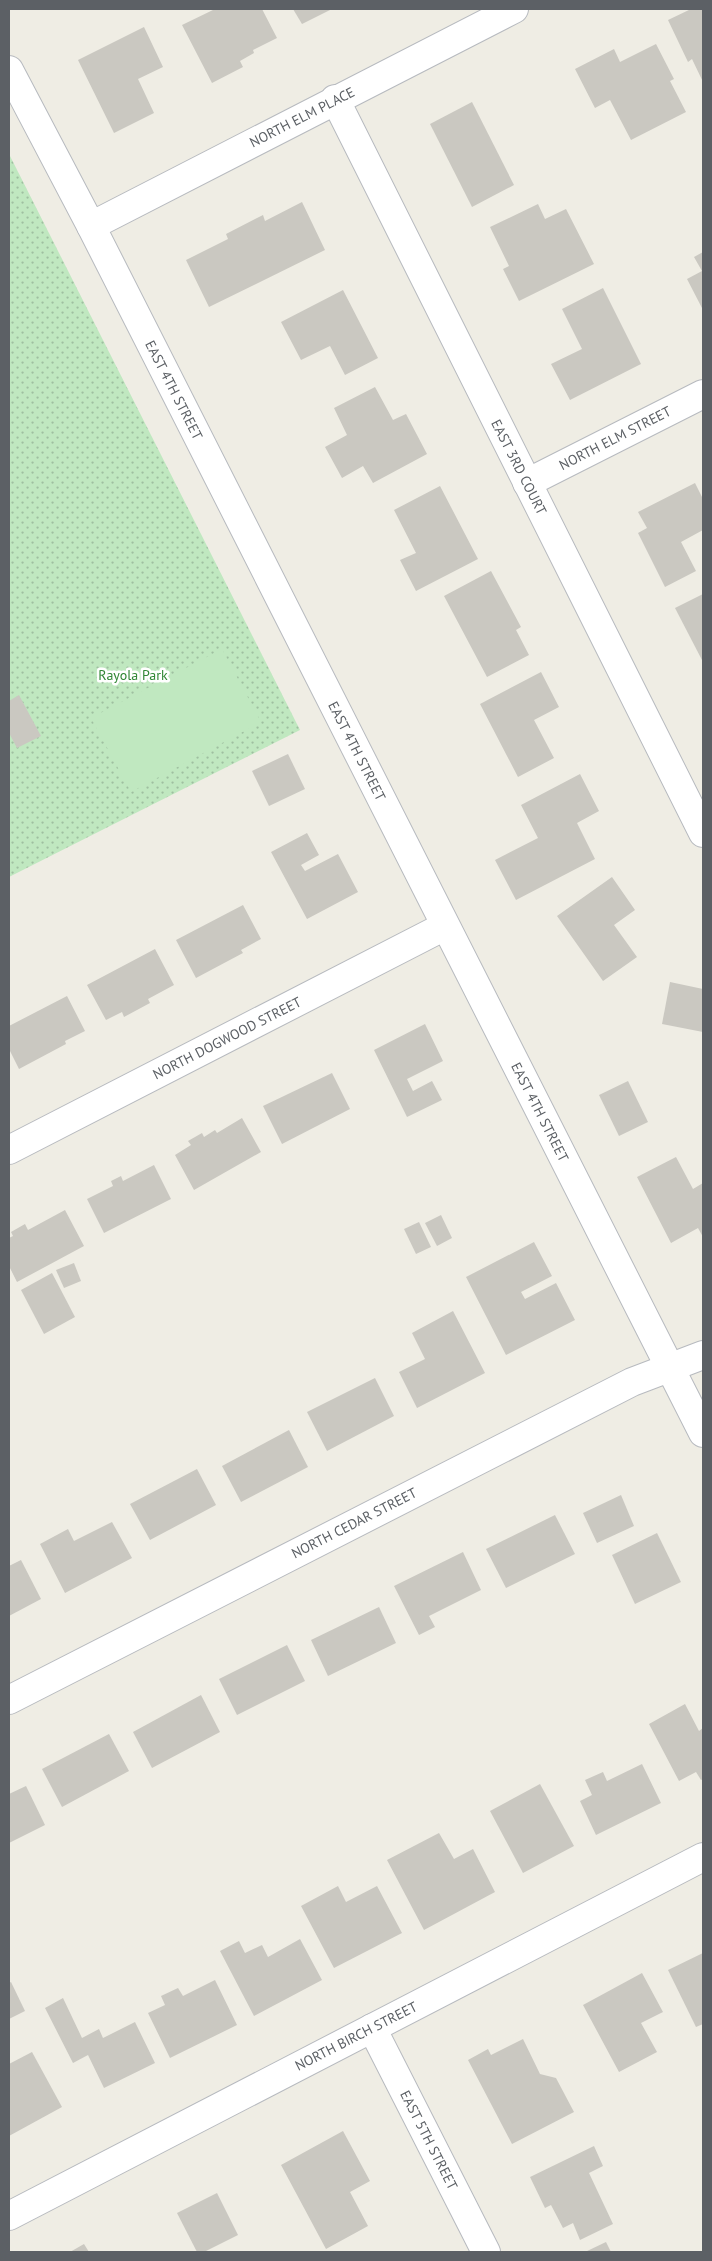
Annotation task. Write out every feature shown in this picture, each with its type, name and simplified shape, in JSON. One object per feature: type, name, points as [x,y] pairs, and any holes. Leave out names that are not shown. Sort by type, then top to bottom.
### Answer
[{"type":"street","name":"NORTH ELM PLACE","points":[[91,226],[514,9]]},
{"type":"street","name":"EAST 4TH STREET","points":[[9,70],[91,226],[703,1433]]},
{"type":"street","name":"EAST 3RD COURT","points":[[336,99],[526,483],[703,833]]},
{"type":"street","name":"NORTH ELM STREET","points":[[526,483],[703,394]]},
{"type":"street","name":"NORTH DOGWOOD STREET","points":[[9,1150],[445,926]]},
{"type":"street","name":"NORTH CEDAR STREET","points":[[9,1700],[632,1382],[703,1355]]},
{"type":"street","name":"NORTH BIRCH STREET","points":[[9,2216],[703,1857]]},
{"type":"street","name":"EAST 5TH STREET","points":[[372,2028],[486,2252]]},
{"type":"green space","name":"Rayola Park","points":[[9,154],[300,730],[9,877]]},
{"type":"green space","points":[[222,649],[261,722],[131,792],[91,718]]},
{"type":"building","points":[[215,9],[262,9],[277,38],[253,50],[254,53],[240,61],[243,67],[212,83],[182,25]]},
{"type":"building","points":[[293,9],[332,9],[302,24]]},
{"type":"building","points":[[691,9],[703,9],[703,82],[692,59],[688,62],[668,20]]},
{"type":"building","points":[[144,27],[163,67],[138,79],[154,113],[114,133],[78,60]]},
{"type":"building","points":[[656,44],[674,79],[670,81],[686,112],[631,140],[610,100],[595,108],[575,69],[614,49],[620,62]]},
{"type":"building","points":[[472,102],[514,185],[472,207],[430,124]]},
{"type":"building","points":[[302,202],[325,250],[209,307],[186,260],[228,239],[226,234],[263,215],[265,221]]},
{"type":"building","points":[[538,204],[545,219],[566,209],[594,264],[519,301],[503,269],[509,266],[490,227]]},
{"type":"building","points":[[703,252],[703,310],[687,279],[702,271],[694,257]]},
{"type":"building","points":[[603,288],[641,364],[570,400],[551,364],[582,349],[562,309]]},
{"type":"building","points":[[343,290],[378,358],[345,375],[330,346],[301,360],[281,322]]},
{"type":"building","points":[[375,387],[393,420],[406,414],[427,454],[373,483],[363,466],[342,478],[325,447],[347,435],[334,408]]},
{"type":"building","points":[[695,483],[703,499],[703,530],[681,542],[696,571],[665,587],[638,533],[647,528],[638,512]]},
{"type":"building","points":[[440,486],[478,559],[416,591],[400,560],[416,553],[394,510]]},
{"type":"building","points":[[491,571],[521,627],[516,630],[529,655],[487,677],[444,596]]},
{"type":"building","points":[[703,594],[703,662],[675,608]]},
{"type":"building","points":[[541,672],[559,707],[534,720],[554,758],[518,777],[480,704]]},
{"type":"building","points":[[19,695],[41,736],[17,748],[9,733],[9,701]]},
{"type":"building","points":[[288,754],[305,789],[269,806],[252,771]]},
{"type":"building","points":[[580,774],[599,811],[577,823],[595,859],[516,900],[495,860],[538,838],[521,805]]},
{"type":"building","points":[[307,833],[319,855],[301,865],[305,871],[338,854],[358,892],[307,919],[271,852]]},
{"type":"building","points":[[612,877],[635,910],[614,925],[637,957],[603,981],[557,916]]},
{"type":"building","points":[[243,905],[261,939],[241,950],[243,953],[196,978],[176,940]]},
{"type":"building","points":[[155,949],[174,985],[148,999],[150,1003],[124,1017],[122,1012],[106,1020],[87,985]]},
{"type":"building","points":[[670,982],[703,989],[703,1032],[662,1024]]},
{"type":"building","points":[[67,996],[85,1031],[65,1041],[66,1044],[19,1069],[9,1049],[9,1026]]},
{"type":"building","points":[[425,1024],[443,1061],[407,1079],[413,1091],[432,1081],[442,1100],[407,1117],[374,1050]]},
{"type":"building","points":[[332,1073],[350,1109],[282,1144],[263,1106]]},
{"type":"building","points":[[628,1081],[648,1122],[619,1136],[599,1095]]},
{"type":"building","points":[[242,1118],[261,1152],[194,1190],[175,1155],[191,1145],[188,1141],[202,1133],[204,1137],[215,1130],[217,1133]]},
{"type":"building","points":[[676,1157],[693,1189],[703,1183],[703,1237],[698,1228],[671,1243],[637,1177]]},
{"type":"building","points":[[154,1165],[171,1199],[104,1233],[87,1199],[113,1186],[111,1181],[121,1176],[123,1181]]},
{"type":"building","points":[[65,1210],[84,1246],[17,1282],[9,1266],[9,1238],[13,1236],[11,1232],[25,1224],[28,1230]]},
{"type":"building","points":[[441,1215],[452,1238],[437,1246],[425,1223]]},
{"type":"building","points":[[419,1222],[431,1247],[416,1254],[404,1229]]},
{"type":"building","points":[[534,1242],[552,1276],[521,1292],[525,1299],[556,1283],[575,1320],[506,1355],[466,1277]]},
{"type":"building","points":[[74,1263],[81,1281],[64,1288],[56,1270]]},
{"type":"building","points":[[52,1273],[75,1317],[44,1334],[21,1290]]},
{"type":"building","points":[[453,1311],[485,1373],[417,1408],[399,1372],[425,1359],[412,1333]]},
{"type":"building","points":[[375,1378],[394,1416],[327,1451],[307,1412]]},
{"type":"building","points":[[289,1430],[308,1467],[241,1502],[222,1466]]},
{"type":"building","points":[[197,1469],[216,1505],[150,1540],[130,1504]]},
{"type":"building","points":[[621,1495],[634,1526],[597,1543],[583,1513]]},
{"type":"building","points":[[555,1515],[575,1554],[506,1588],[486,1549]]},
{"type":"building","points":[[112,1522],[132,1558],[65,1593],[40,1544],[68,1529],[74,1541]]},
{"type":"building","points":[[657,1533],[681,1582],[635,1604],[612,1555]]},
{"type":"building","points":[[463,1552],[481,1590],[429,1616],[435,1627],[419,1635],[394,1586]]},
{"type":"building","points":[[21,1560],[41,1599],[9,1616],[9,1566]]},
{"type":"building","points":[[379,1607],[396,1643],[328,1676],[311,1640]]},
{"type":"building","points":[[287,1645],[305,1681],[237,1715],[219,1679]]},
{"type":"building","points":[[201,1695],[220,1732],[152,1768],[133,1732]]},
{"type":"building","points":[[685,1704],[699,1731],[703,1728],[703,1779],[701,1780],[696,1772],[679,1781],[649,1724]]},
{"type":"building","points":[[109,1734],[129,1771],[62,1807],[42,1769]]},
{"type":"building","points":[[642,1764],[661,1803],[596,1835],[580,1801],[592,1795],[585,1780],[603,1772],[607,1781]]},
{"type":"building","points":[[540,1784],[574,1846],[523,1873],[490,1811]]},
{"type":"building","points":[[26,1786],[45,1825],[9,1843],[9,1794]]},
{"type":"building","points":[[439,1833],[454,1859],[473,1849],[495,1892],[424,1930],[387,1860]]},
{"type":"building","points":[[338,1886],[346,1902],[377,1886],[402,1933],[334,1968],[301,1906]]},
{"type":"building","points":[[300,1939],[322,1980],[254,2016],[220,1951],[239,1941],[245,1953],[262,1945],[268,1957]]},
{"type":"building","points":[[703,1953],[703,2024],[696,2027],[668,1970]]},
{"type":"building","points":[[642,1973],[663,2012],[641,2023],[657,2052],[619,2072],[583,2005]]},
{"type":"building","points":[[215,1980],[237,2025],[170,2058],[148,2013],[165,2005],[161,1996],[178,1988],[183,1996]]},
{"type":"building","points":[[11,1982],[25,2011],[9,2019],[9,1983]]},
{"type":"building","points":[[63,1998],[82,2038],[99,2029],[103,2038],[135,2022],[155,2063],[104,2088],[88,2055],[73,2063],[45,2008]]},
{"type":"building","points":[[523,2039],[540,2074],[556,2078],[574,2112],[512,2144],[468,2060],[488,2049],[491,2055]]},
{"type":"building","points":[[32,2052],[62,2107],[9,2136],[9,2064]]},
{"type":"building","points":[[343,2131],[370,2181],[350,2192],[368,2226],[326,2249],[281,2165]]},
{"type":"building","points":[[594,2146],[603,2166],[589,2173],[613,2224],[580,2240],[573,2223],[563,2228],[551,2205],[545,2208],[530,2177]]},
{"type":"building","points":[[217,2193],[238,2235],[204,2252],[197,2252],[177,2213]]},
{"type":"building","points":[[606,2242],[611,2252],[585,2252]]},
{"type":"building","points":[[84,2244],[89,2252],[70,2252]]}]
